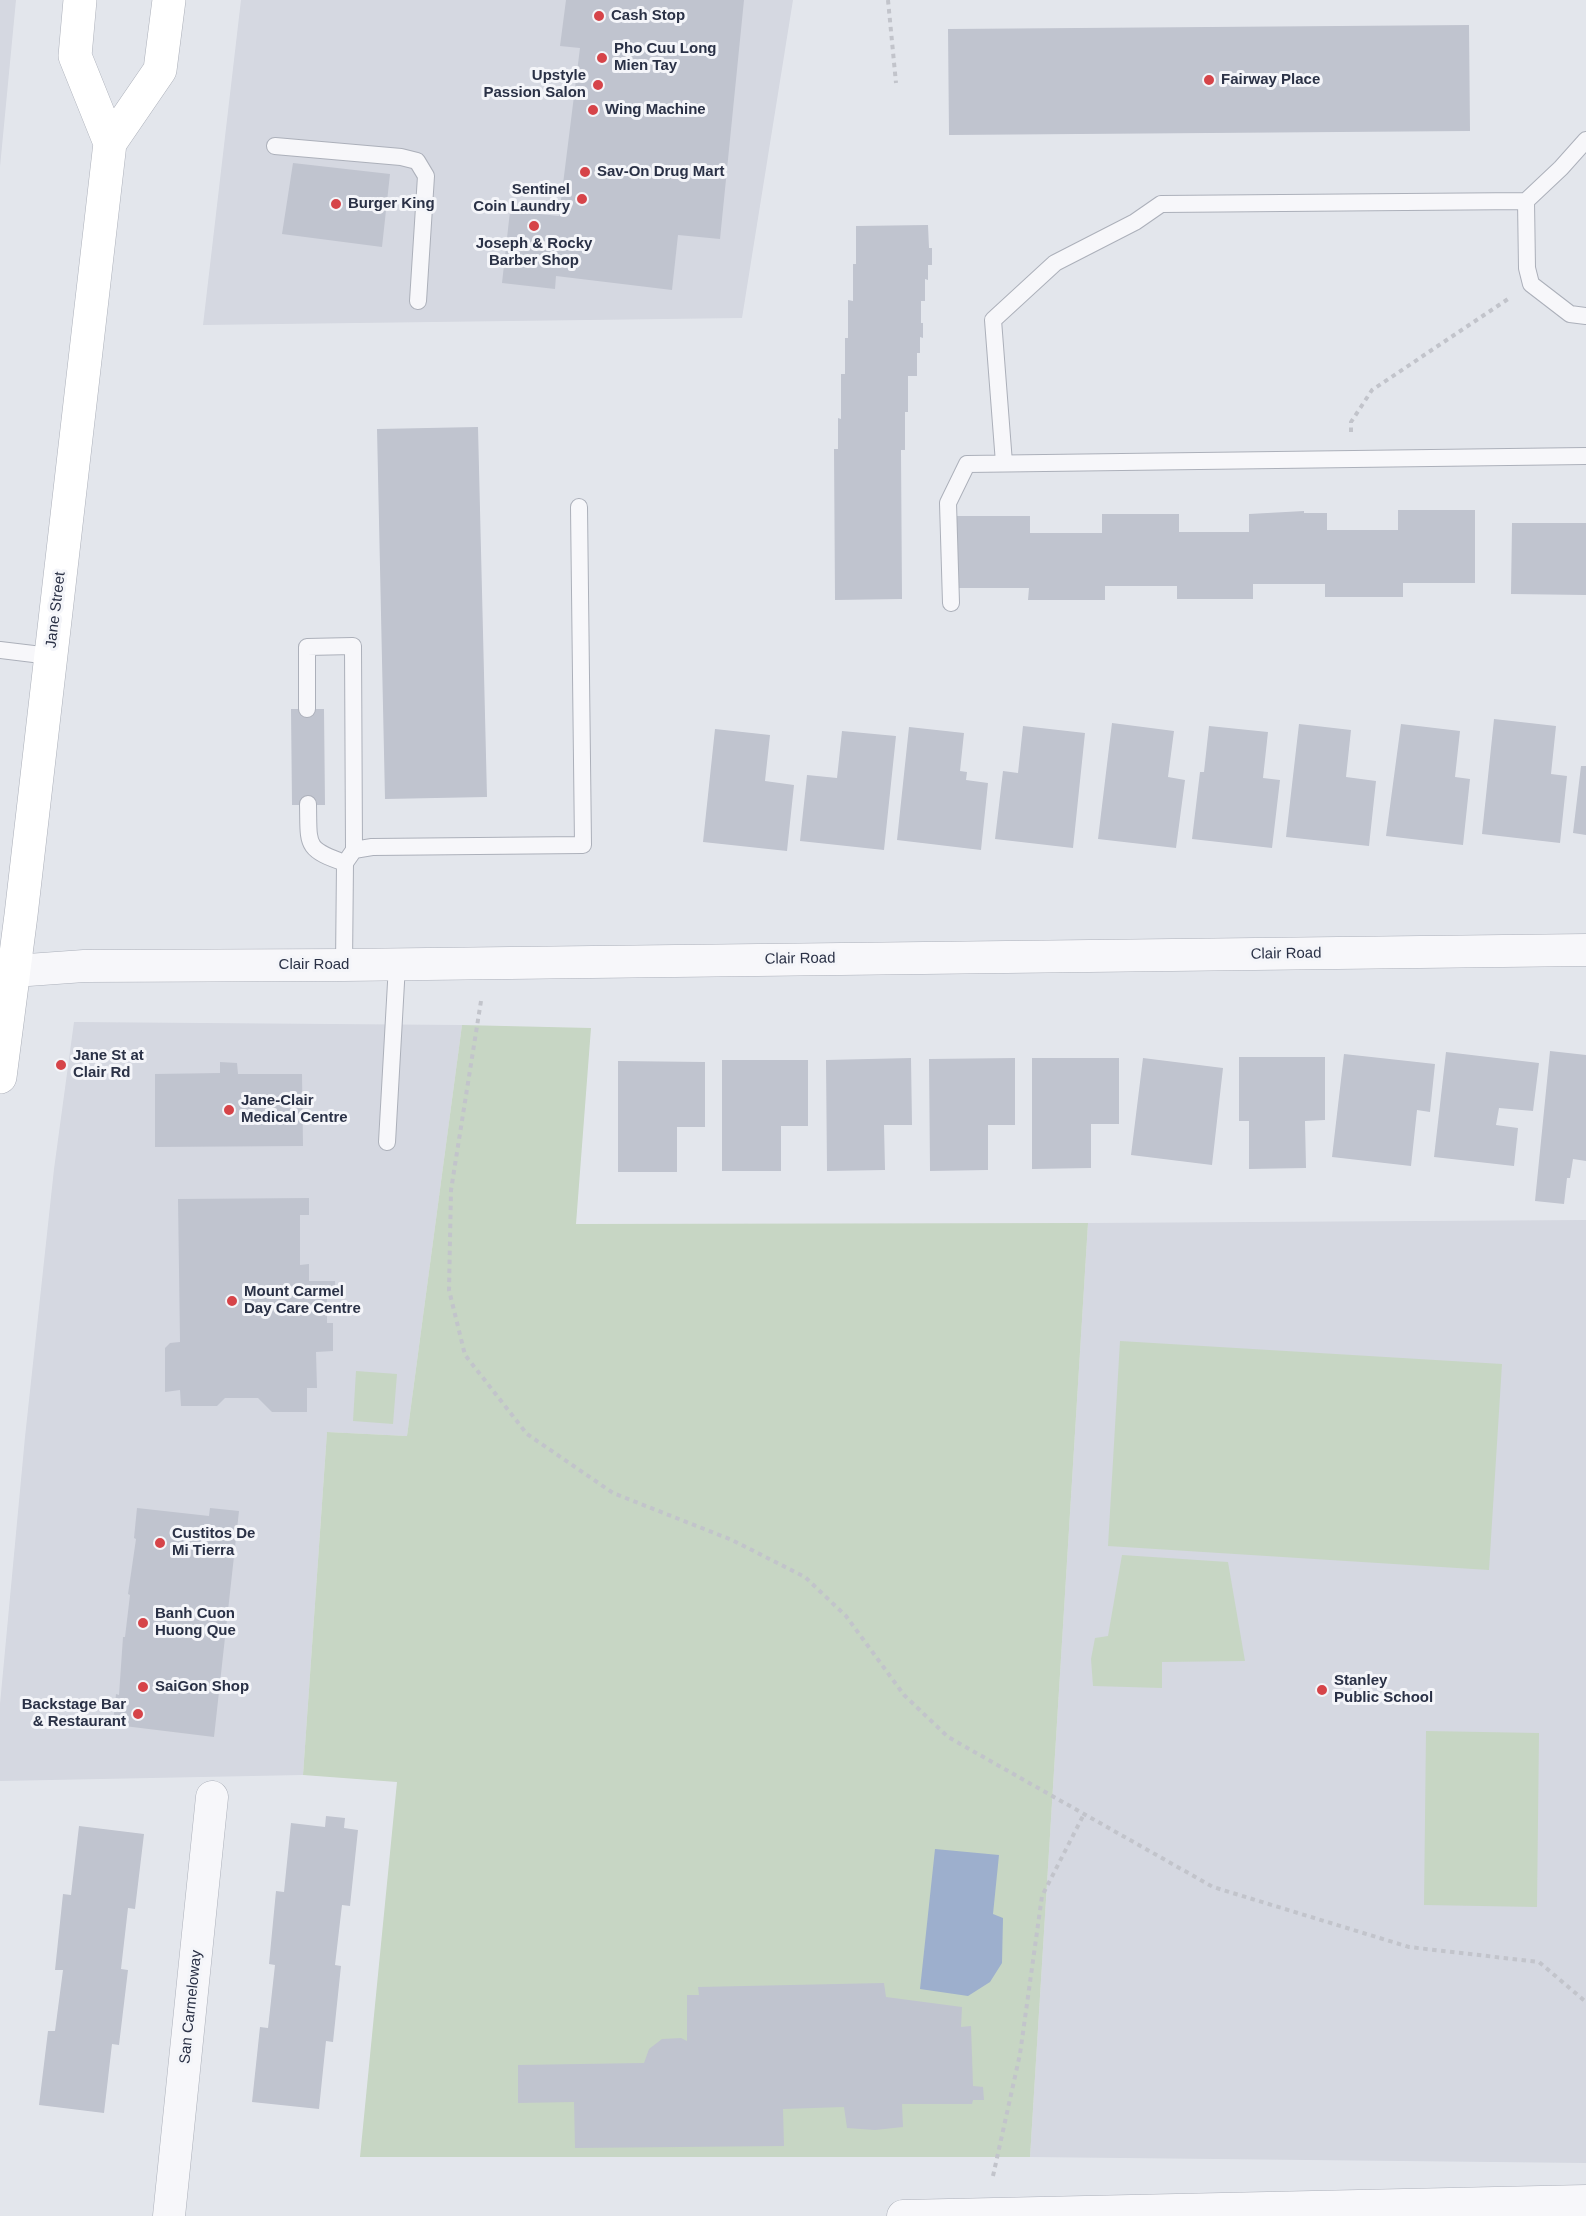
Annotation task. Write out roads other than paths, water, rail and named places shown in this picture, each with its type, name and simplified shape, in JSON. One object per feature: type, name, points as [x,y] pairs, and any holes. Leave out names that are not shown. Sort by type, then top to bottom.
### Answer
[{"type":"main road","name":"Jane Street","points":[[80,0],[75,56],[110,143]]},
{"type":"main road","name":"Jane Street","points":[[0,1077],[110,143],[159,70],[169,0]]},
{"type":"street","name":"Clair Road","points":[[14,970],[84,966],[397,965],[1586,950]]},
{"type":"street","name":"San Carmeloway","points":[[169,2216],[212,1797]]},
{"type":"street","points":[[903,2216],[1353,2211],[1586,2201]]},
{"type":"lane","points":[[1004,463],[993,320],[1055,263],[1135,222],[1161,204],[1526,201],[1561,168],[1586,140]]},
{"type":"lane","points":[[275,146],[401,157],[417,161],[426,176],[418,301]]},
{"type":"lane","points":[[1526,201],[1527,268],[1532,284],[1570,314],[1586,316]]},
{"type":"lane","points":[[951,603],[948,503],[967,464],[1586,456]]},
{"type":"lane","points":[[308,804],[309,841],[314,849],[325,856],[350,856],[372,847],[583,845],[579,507]]},
{"type":"lane","points":[[307,709],[307,647],[353,646],[350,856],[344,965]]},
{"type":"lane","points":[[0,650],[50,656]]},
{"type":"lane","points":[[387,1142],[397,965]]},
{"type":"water","points":[[935,1849],[999,1855],[993,1914],[1003,1918],[1002,1963],[990,1982],[968,1996],[920,1989]]},
{"type":"place","name":"Cash Stop","points":[[599,16]]},
{"type":"place","name":"Pho Cuu Long Mien Tay","points":[[602,58]]},
{"type":"place","name":"Fairway Place","points":[[1209,80]]},
{"type":"place","name":"Upstyle Passion Salon","points":[[598,85]]},
{"type":"place","name":"Wing Machine","points":[[593,110]]},
{"type":"place","name":"Sav-On Drug Mart","points":[[585,172]]},
{"type":"place","name":"Sentinel Coin Laundry","points":[[582,199]]},
{"type":"place","name":"Burger King","points":[[336,204]]},
{"type":"place","name":"Joseph & Rocky Barber Shop","points":[[534,226]]},
{"type":"place","name":"Jane St at Clair Rd","points":[[61,1065]]},
{"type":"place","name":"Jane-Clair Medical Centre","points":[[229,1110]]},
{"type":"place","name":"Mount Carmel Day Care Centre","points":[[232,1301]]},
{"type":"place","name":"Custitos De Mi Tierra","points":[[160,1543]]},
{"type":"place","name":"Banh Cuon Huong Que","points":[[143,1623]]},
{"type":"place","name":"SaiGon Shop","points":[[143,1687]]},
{"type":"place","name":"Stanley Public School","points":[[1322,1690]]},
{"type":"place","name":"Backstage Bar & Restaurant","points":[[138,1714]]}]
